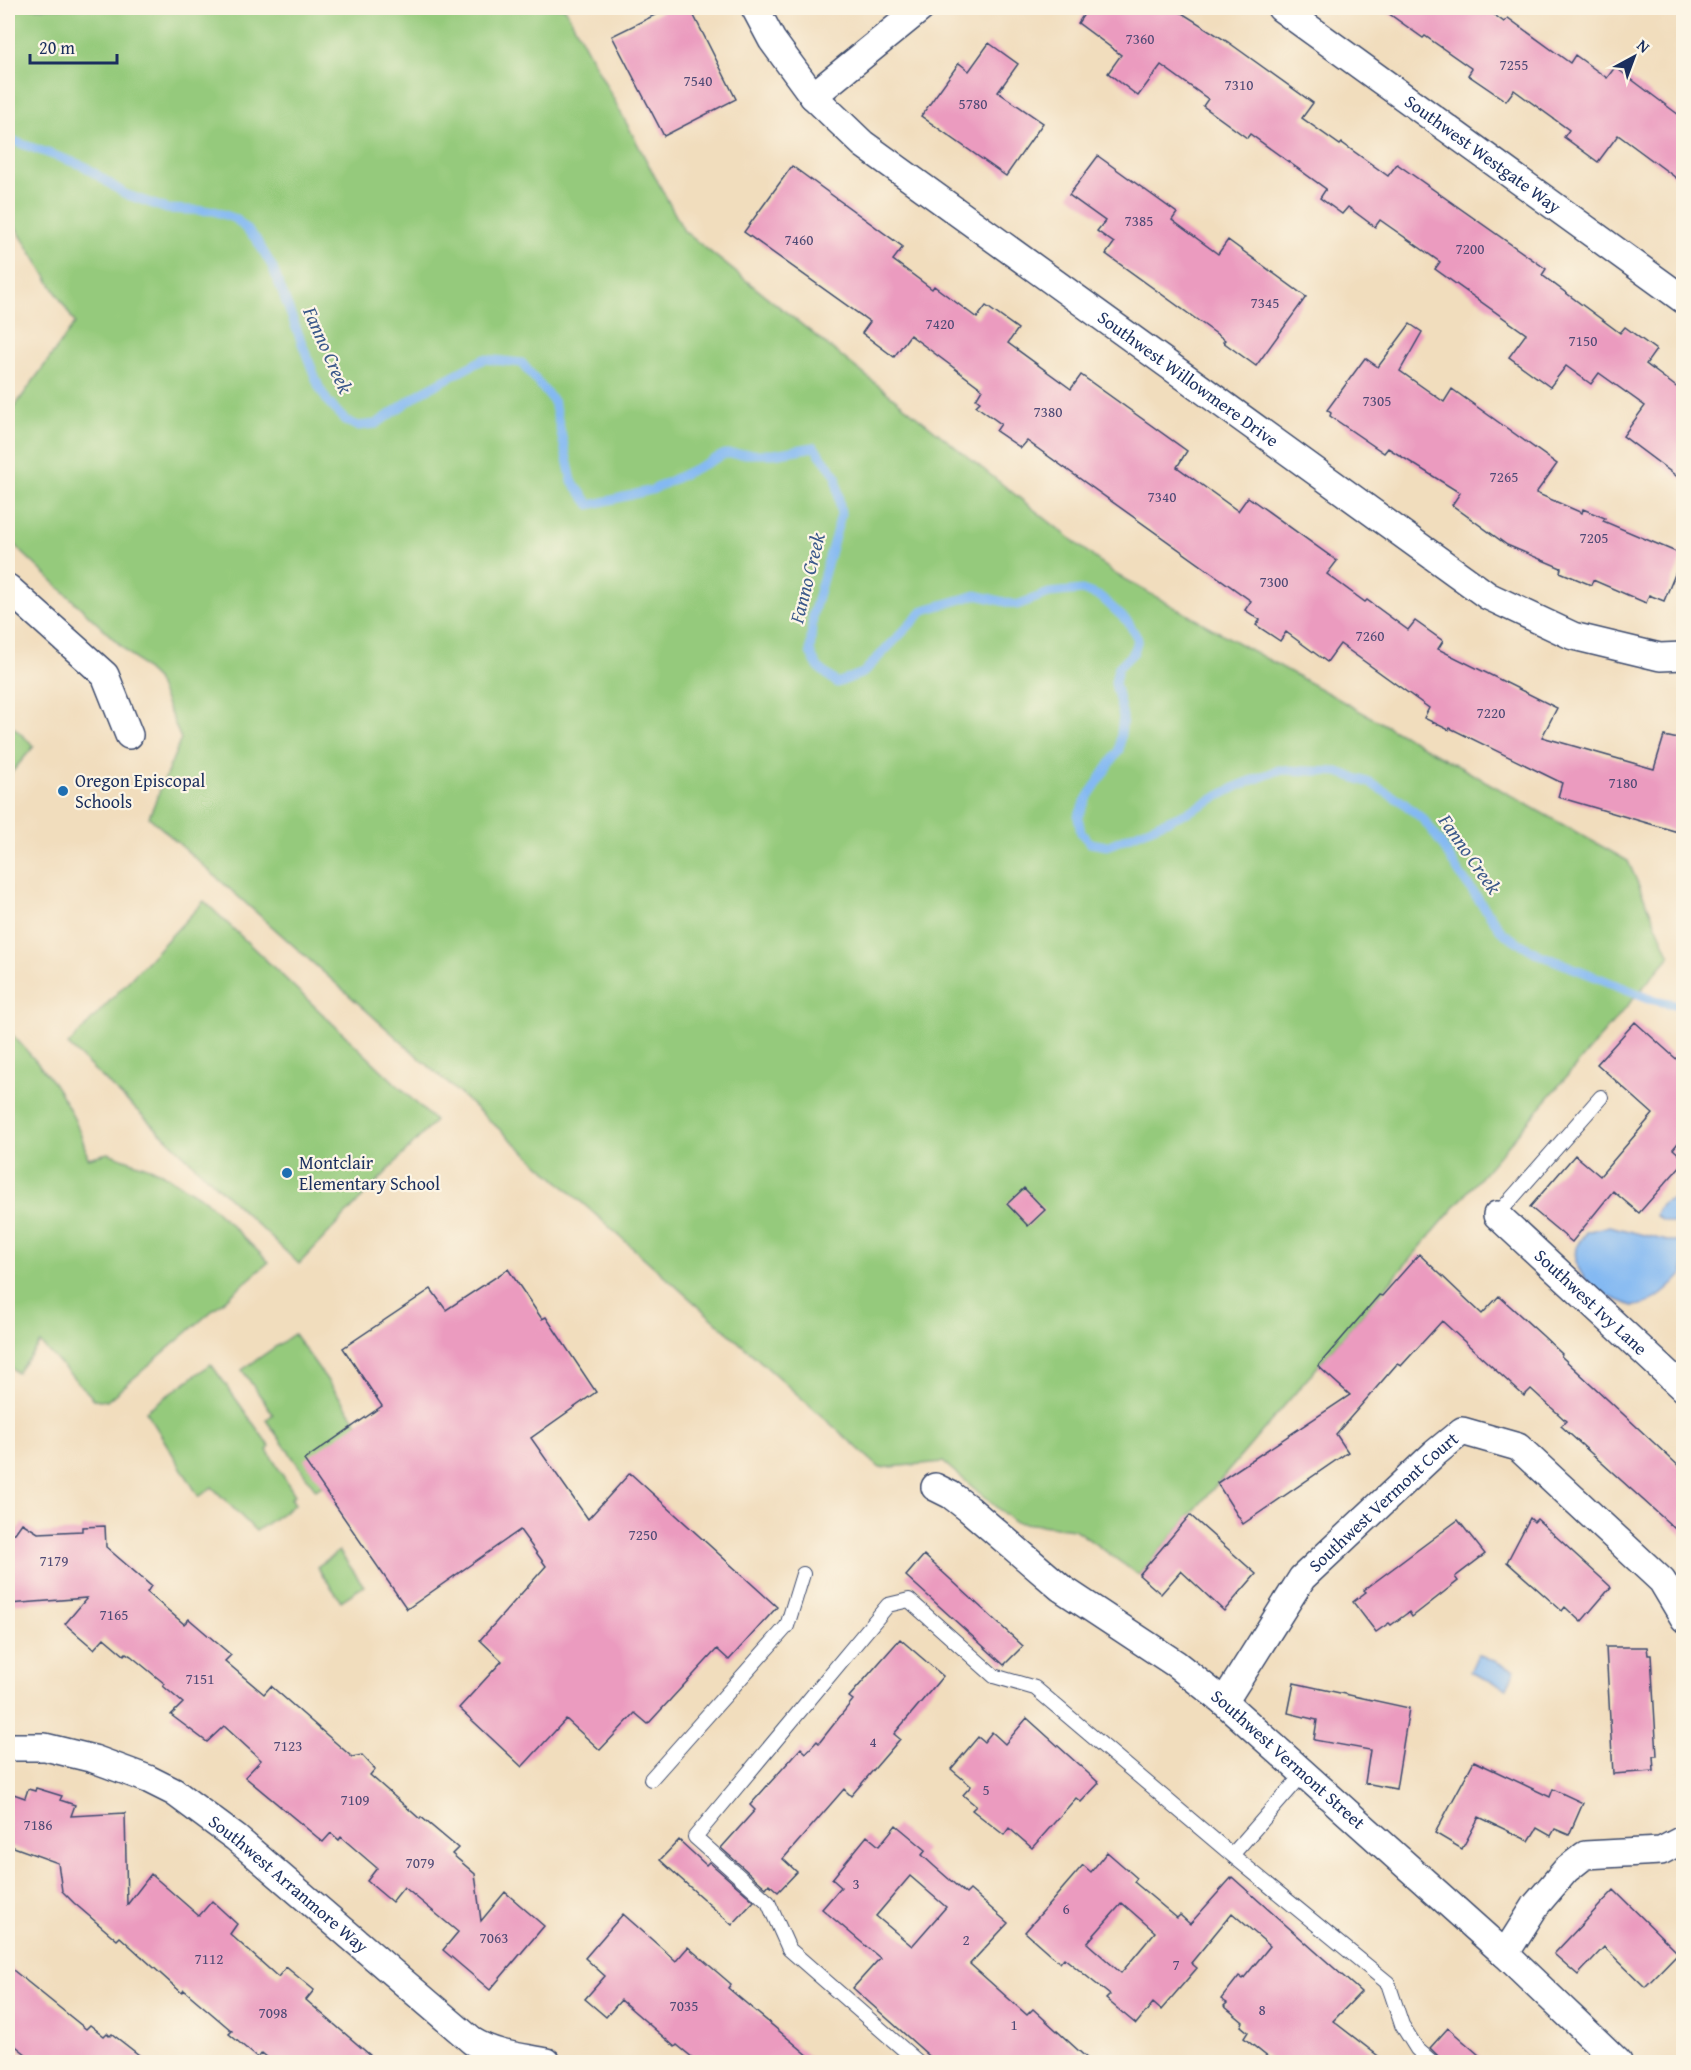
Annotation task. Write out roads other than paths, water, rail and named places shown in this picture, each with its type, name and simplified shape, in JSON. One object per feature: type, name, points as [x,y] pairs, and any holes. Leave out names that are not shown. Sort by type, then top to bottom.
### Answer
[{"type":"street","name":"Southwest Willowmere Drive","points":[[756,8],[772,40],[813,96],[863,144],[1488,596],[1573,636],[1660,657],[1683,656]]},
{"type":"street","points":[[813,96],[921,8]]},
{"type":"street","name":"Southwest Westgate Way","points":[[1281,8],[1683,300]]},
{"type":"street","points":[[8,588],[105,675],[129,735]]},
{"type":"street","name":"Southwest Ivy Lane","points":[[1497,1215],[1683,1389]]},
{"type":"street","name":"Southwest Vermont Court","points":[[1224,1702],[1302,1578],[1434,1454],[1462,1431],[1518,1447],[1662,1581],[1683,1618]]},
{"type":"street","name":"Southwest Vermont Street","points":[[935,1487],[951,1495],[1061,1588],[1176,1664],[1224,1702],[1505,1954],[1618,2062]]},
{"type":"street","name":"Southwest Arranmore Way","points":[[8,1747],[45,1747],[94,1759],[148,1779],[174,1792],[236,1838],[472,2041],[499,2053],[547,2062]]},
{"type":"street","points":[[1505,1954],[1536,1905],[1566,1870],[1585,1855],[1661,1851],[1683,1839]]},
{"type":"lane","points":[[1497,1215],[1601,1097]]},
{"type":"lane","points":[[651,1779],[787,1626],[803,1574]]},
{"type":"lane","points":[[918,2062],[789,1949],[768,1902],[695,1837],[888,1605],[909,1600],[994,1676],[1035,1688],[1232,1855],[1388,1983],[1402,2025],[1417,2049],[1432,2062]]},
{"type":"lane","points":[[1232,1855],[1303,1774]]},
{"type":"water","points":[[1683,1196],[1683,1223],[1669,1223],[1656,1216],[1662,1204]]},
{"type":"water","points":[[1609,1226],[1667,1241],[1683,1241],[1683,1274],[1662,1295],[1641,1305],[1634,1306],[1604,1294],[1582,1275],[1576,1258],[1576,1248],[1586,1232]]},
{"type":"water","points":[[1478,1654],[1515,1670],[1507,1688],[1470,1672]]},
{"type":"waterway","name":"Fanno Creek","points":[[8,139],[84,166],[125,194],[167,209],[214,211],[236,219],[256,239],[272,266],[319,387],[328,402],[346,421],[358,426],[376,424],[422,392],[484,359],[522,363],[554,402],[572,481],[590,505],[652,490],[725,454],[774,454],[814,447],[836,475],[841,515],[813,614],[810,652],[818,667],[837,683],[863,673],[924,610],[976,595],[1017,605],[1049,593],[1082,590],[1101,597],[1128,622],[1138,639],[1134,652],[1118,668],[1115,683],[1123,717],[1119,750],[1087,798],[1078,817],[1081,833],[1090,843],[1107,846],[1190,811],[1238,786],[1279,770],[1338,772],[1370,783],[1401,801],[1424,820],[1503,933],[1538,954],[1654,1000],[1684,1006]]},
{"type":"place","name":"Oregon Episcopal Schools","points":[[63,791]]},
{"type":"place","name":"Montclair Elementary School","points":[[287,1173]]}]
